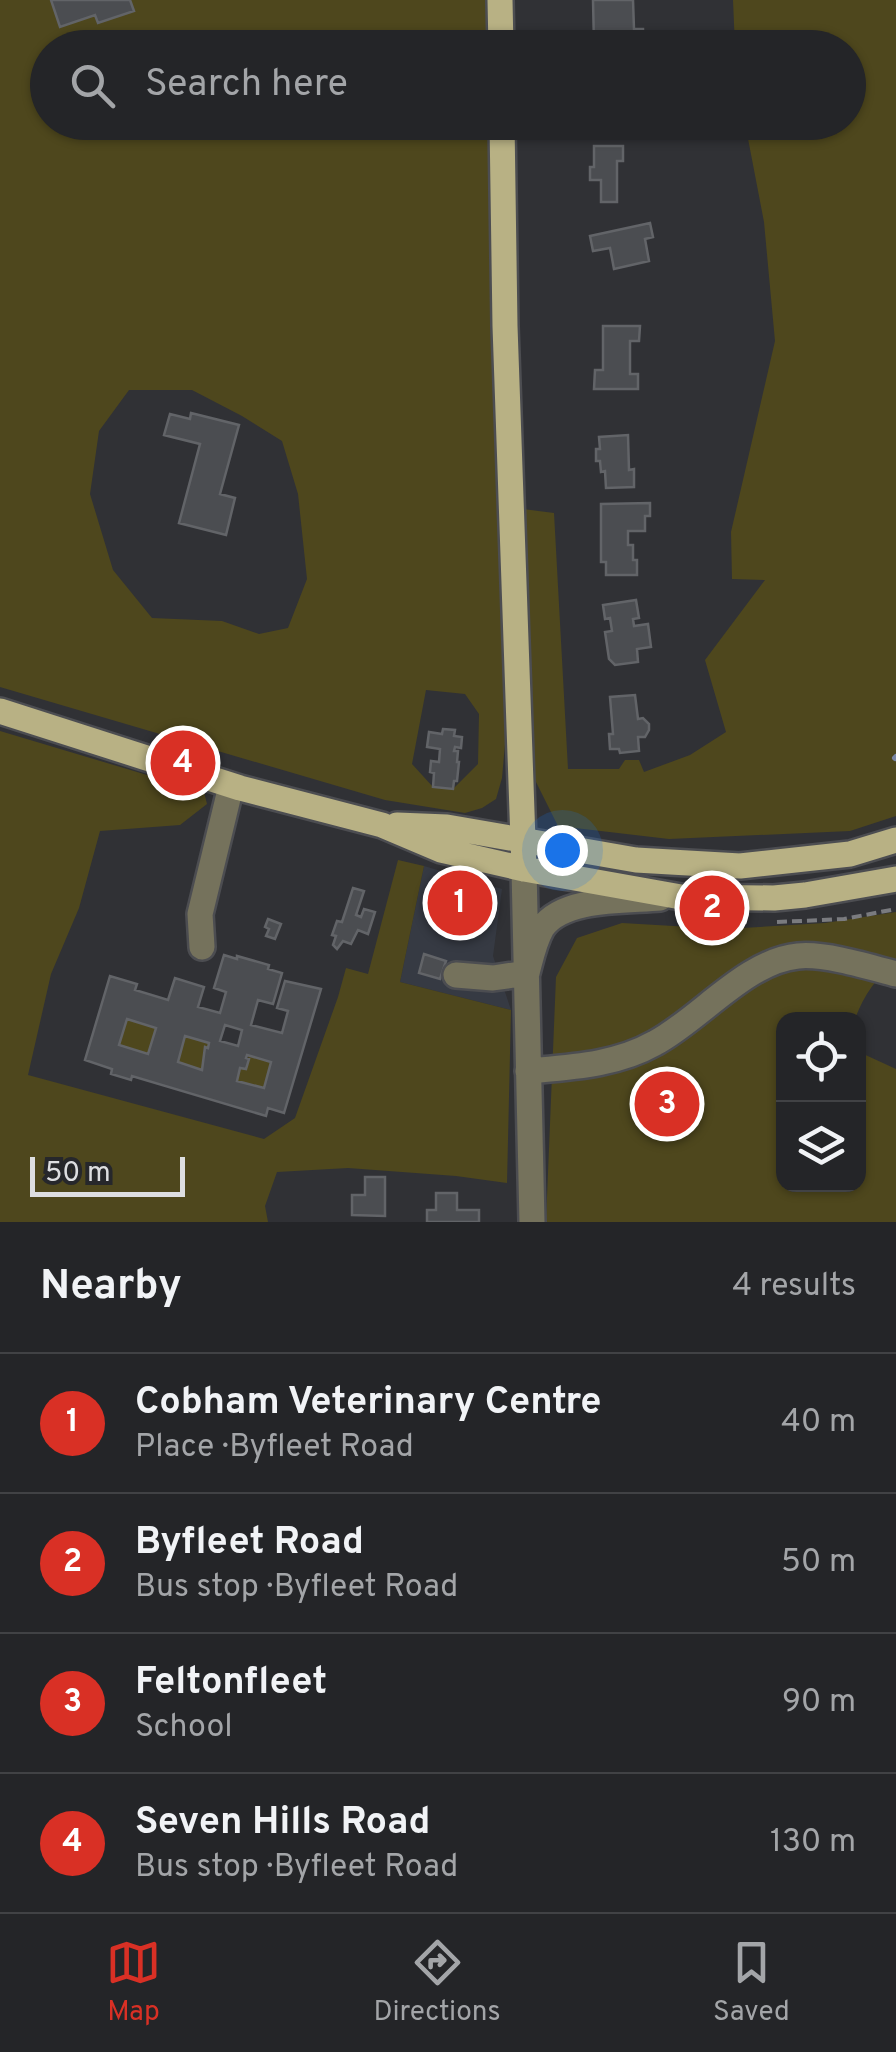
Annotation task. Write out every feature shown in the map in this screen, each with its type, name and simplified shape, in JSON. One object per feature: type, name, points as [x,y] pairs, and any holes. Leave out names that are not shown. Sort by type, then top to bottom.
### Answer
[{"type":"main road","points":[[500,0],[501,30]]},
{"type":"main road","points":[[502,140],[522,802],[535,843],[524,869]]},
{"type":"main road","points":[[0,711],[232,786],[382,825],[441,850],[524,869],[681,897],[805,896],[896,878]]},
{"type":"main road","points":[[382,825],[447,827],[636,860],[740,866],[850,854],[896,840]]},
{"type":"lane","points":[[202,947],[200,914],[232,786]]},
{"type":"lane","points":[[524,869],[532,1222]]},
{"type":"lane","points":[[527,973],[544,926],[561,912],[605,902],[681,897]]},
{"type":"lane","points":[[528,1070],[597,1064],[655,1044],[755,970],[776,960],[813,956],[896,974]]},
{"type":"lane","points":[[456,974],[493,978],[527,973]]},
{"type":"path","points":[[765,922],[844,919],[896,910]]},
{"type":"path","points":[[700,922],[749,922]]},
{"type":"shaded area","points":[[0,0],[493,0],[493,30],[30,30],[30,140],[495,140],[513,654],[502,778],[496,799],[465,813],[385,800],[0,687]],"holes":[[[129,390],[192,390],[282,441],[298,494],[307,579],[288,628],[259,634],[222,621],[152,618],[113,570],[90,494],[99,431]],[[426,690],[465,694],[479,714],[478,764],[453,789],[433,787],[412,764]]]},
{"type":"shaded area","points":[[733,0],[896,0],[896,816],[850,831],[669,839],[558,826],[530,770],[523,509],[554,513],[568,769],[619,769],[625,760],[639,760],[644,772],[690,755],[726,732],[705,660],[765,580],[732,579],[731,532],[775,341],[764,222],[748,140],[866,140],[866,30],[734,30]]},
{"type":"shaded area","points":[[0,731],[204,792],[207,804],[180,825],[100,831],[79,908],[51,974],[28,1075],[264,1139],[295,1118],[346,968],[368,974],[398,860],[424,866],[400,982],[511,1010],[507,1183],[348,1168],[277,1172],[265,1206],[268,1222],[0,1222]]},
{"type":"shaded area","points":[[424,866],[502,889],[493,956],[511,1010],[400,982]]},
{"type":"shaded area","points":[[896,912],[896,961],[871,987],[858,1012],[776,1012],[776,1192],[866,1192],[866,1055],[896,1069],[896,1222],[546,1222],[556,977],[577,938],[622,923],[725,929],[825,923]]},
{"type":"shaded area","points":[[127,1019],[156,1028],[148,1054],[119,1045]]},
{"type":"shaded area","points":[[185,1036],[209,1043],[204,1048],[202,1070],[178,1062]]},
{"type":"shaded area","points":[[247,1055],[271,1062],[264,1088],[237,1081],[240,1068],[246,1069]]},
{"type":"building","points":[[51,0],[130,0],[134,11],[98,23],[95,15],[60,27]]},
{"type":"building","points":[[593,0],[633,0],[634,29],[643,30],[594,30]]},
{"type":"building","points":[[594,146],[623,146],[623,161],[617,161],[617,202],[601,202],[601,180],[590,180]]},
{"type":"building","points":[[650,223],[653,237],[645,239],[649,261],[614,269],[610,248],[593,251],[590,236]]},
{"type":"building","points":[[603,326],[640,326],[639,341],[630,341],[630,374],[638,374],[638,389],[594,389],[595,370],[603,370]]},
{"type":"building","points":[[191,413],[239,425],[220,494],[235,498],[226,535],[179,523],[200,444],[164,435],[170,414],[190,419]]},
{"type":"building","points":[[628,435],[629,470],[634,469],[634,487],[606,488],[605,471],[601,472],[600,461],[596,461],[599,437]]},
{"type":"building","points":[[650,503],[645,531],[628,531],[628,545],[633,545],[633,560],[637,560],[637,575],[606,575],[606,562],[601,562],[601,504]]},
{"type":"building","points":[[636,600],[639,618],[633,619],[634,626],[648,624],[651,647],[637,649],[638,662],[615,665],[609,659],[605,632],[612,631],[603,605]]},
{"type":"building","points":[[635,695],[638,719],[649,724],[649,730],[645,737],[638,737],[639,751],[620,753],[619,749],[610,749],[610,697]]},
{"type":"building","points":[[443,729],[455,730],[454,736],[462,737],[461,748],[455,747],[454,751],[458,751],[459,762],[453,789],[433,787],[434,773],[430,772],[431,761],[439,762],[440,749],[427,747],[429,732],[442,734]]},
{"type":"building","points":[[442,880],[486,893],[477,930],[434,915]]},
{"type":"building","points":[[353,888],[364,891],[356,915],[361,917],[364,909],[375,912],[368,934],[358,930],[351,944],[343,941],[337,949],[333,945],[336,936],[332,935],[337,921],[342,922]]},
{"type":"building","points":[[268,919],[281,924],[275,939],[266,936]]},
{"type":"building","points":[[424,954],[446,961],[440,979],[419,973]]},
{"type":"building","points":[[224,955],[269,965],[268,969],[282,973],[273,1004],[258,1000],[251,1025],[282,1033],[288,1011],[277,1008],[285,981],[321,989],[284,1113],[268,1108],[266,1116],[132,1076],[131,1080],[111,1074],[112,1069],[85,1060],[110,976],[137,984],[135,990],[168,1000],[175,978],[204,987],[198,1007],[220,1013],[226,992],[214,988]],"holes":[[[127,1019],[156,1028],[148,1054],[119,1045]],[[225,1025],[242,1030],[238,1046],[220,1041]],[[185,1036],[209,1043],[202,1070],[178,1062]],[[247,1055],[271,1062],[264,1088],[237,1081],[240,1068],[246,1069]]]},
{"type":"building","points":[[365,1177],[385,1177],[385,1216],[352,1215],[352,1195],[365,1195]]},
{"type":"building","points":[[436,1193],[457,1193],[457,1210],[479,1210],[479,1222],[427,1222],[427,1210],[436,1210]]},
{"type":"place","name":"Seven Hills Road","points":[[183,763]]},
{"type":"place","name":"Cobham Veterinary Centre","points":[[460,903]]},
{"type":"place","name":"Byfleet Road","points":[[712,908]]},
{"type":"place","name":"Feltonfleet","points":[[667,1104]]}]
